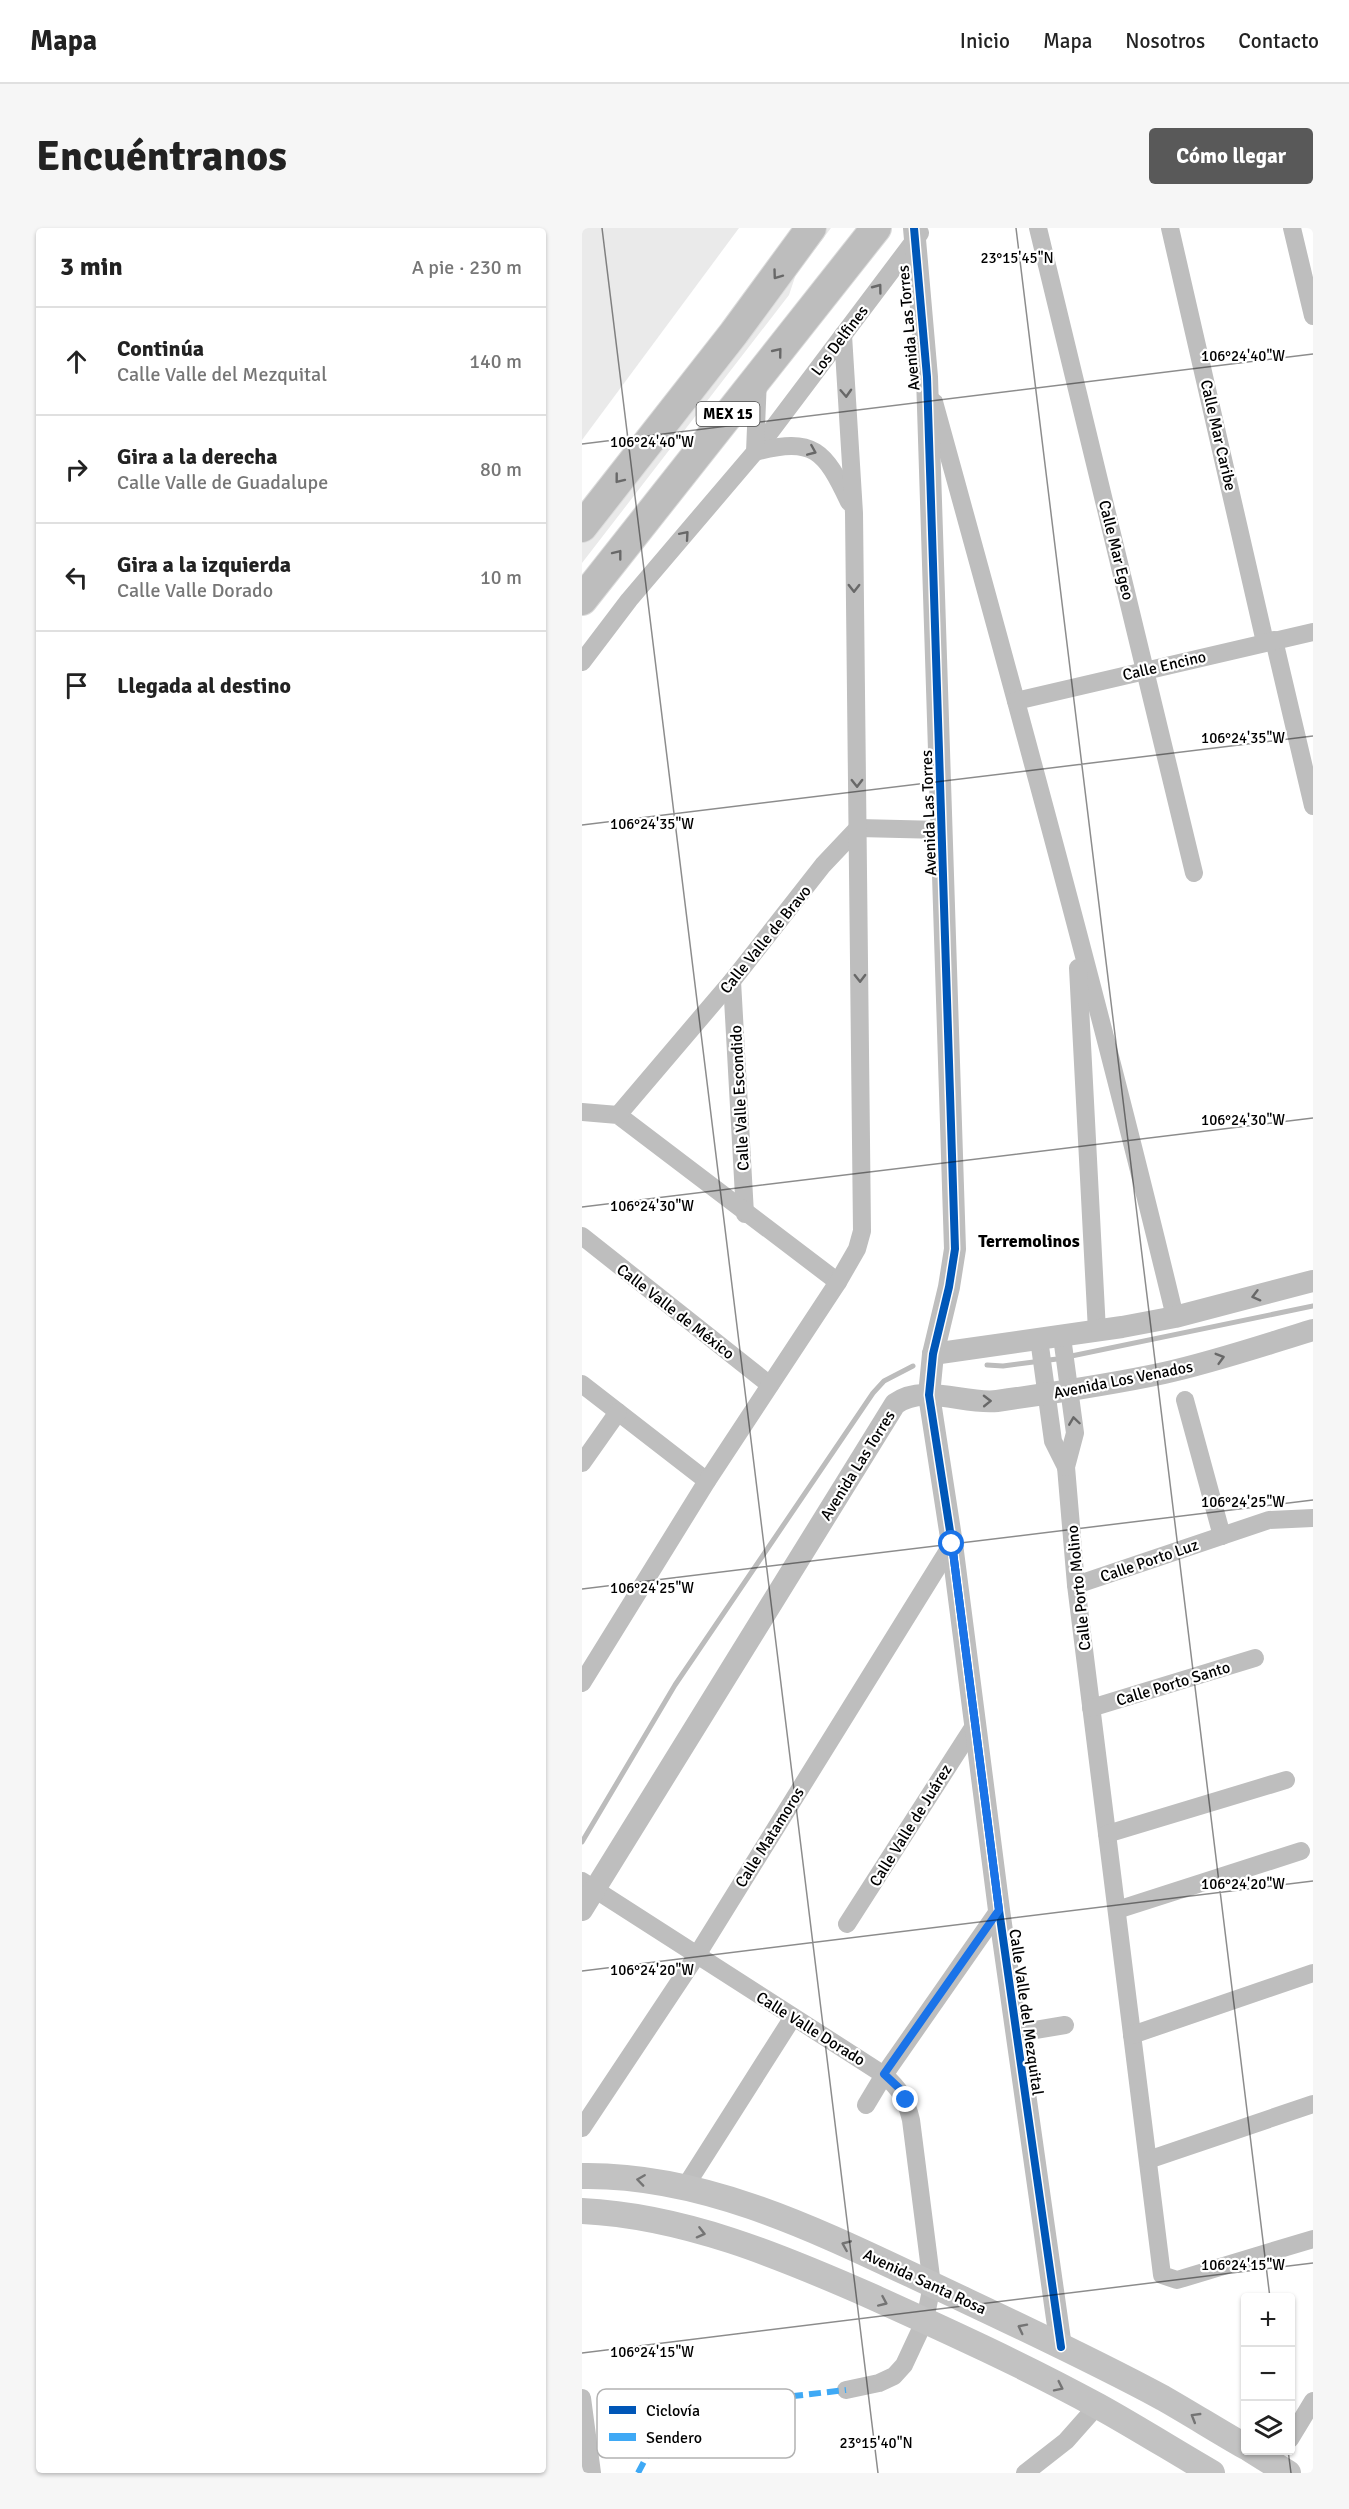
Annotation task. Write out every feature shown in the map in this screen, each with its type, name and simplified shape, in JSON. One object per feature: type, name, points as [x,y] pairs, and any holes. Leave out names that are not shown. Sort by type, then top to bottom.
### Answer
[{"type":"highway","name":"MEX 15","points":[[582,527],[734,333],[812,228]]},
{"type":"highway","name":"MEX 15","points":[[582,600],[876,228]]},
{"type":"main road","name":"Avenida Santa Rosa","points":[[582,2175],[603,2175],[708,2192],[787,2220],[880,2259],[1164,2398],[1241,2445]]},
{"type":"main road","points":[[582,2211],[648,2219],[719,2237],[815,2272],[925,2320],[1098,2406],[1212,2473]]},
{"type":"main road","points":[[1262,2455],[1283,2463]]},
{"type":"street","name":"Calle Mar Egeo","points":[[1038,228],[1194,873]]},
{"type":"street","name":"Calle Mar Caribe","points":[[1170,228],[1270,641],[1313,806]]},
{"type":"street","points":[[1292,228],[1313,316]]},
{"type":"street","name":"Los Delfines","points":[[582,662],[629,600],[755,452],[917,232]]},
{"type":"street","name":"Avenida Las Torres","points":[[582,1910],[588,1886],[729,1670],[895,1404],[903,1398],[929,1395],[933,1354],[949,1287],[955,1249],[927,377],[917,232]]},
{"type":"street","points":[[582,1683],[707,1481],[838,1282],[857,1249],[862,1231],[864,1211],[854,513],[843,335]]},
{"type":"street","points":[[758,377],[755,452],[793,445],[811,449],[825,458],[836,473],[854,513]]},
{"type":"street","points":[[927,377],[1128,1121],[1175,1317]]},
{"type":"street","name":"Calle Encino","points":[[1016,701],[1313,632]]},
{"type":"street","points":[[858,828],[942,830]]},
{"type":"street","name":"Calle Valle de Bravo","points":[[618,1115],[732,981],[823,866],[858,828]]},
{"type":"street","points":[[1076,928],[1097,1331]]},
{"type":"street","name":"Calle Valle Escondido","points":[[732,981],[746,1214]]},
{"type":"street","points":[[582,1112],[618,1115],[838,1282]]},
{"type":"street","name":"Calle Valle de México","points":[[582,1236],[770,1385]]},
{"type":"street","points":[[933,1354],[1063,1344],[1097,1331],[1175,1317],[1313,1281]]},
{"type":"street","name":"Avenida Los Venados","points":[[929,1395],[986,1402],[1045,1385],[1164,1373],[1313,1330]]},
{"type":"street","name":"Calle Porto Molino","points":[[1063,1344],[1075,1433],[1066,1467],[1076,1585],[1162,2276],[1170,2280],[1177,2280],[1313,2239]]},
{"type":"street","name":"Calle Porto Molino","points":[[1040,1346],[1053,1442],[1066,1467]]},
{"type":"street","points":[[582,1384],[707,1481]]},
{"type":"street","name":"Calle Valle del Mezquital","points":[[929,1395],[952,1544],[999,1910],[1060,2347]]},
{"type":"street","points":[[1185,1400],[1222,1536]]},
{"type":"street","points":[[582,1463],[618,1412]]},
{"type":"street","name":"Calle Porto Luz","points":[[1076,1585],[1269,1520],[1313,1518]]},
{"type":"street","name":"Calle Matamoros","points":[[582,2128],[697,1955],[952,1544]]},
{"type":"street","name":"Calle Porto Santo","points":[[1091,1708],[1255,1658]]},
{"type":"street","name":"Calle Valle de Juárez","points":[[847,1924],[975,1726]]},
{"type":"street","points":[[1107,1834],[1286,1780]]},
{"type":"street","points":[[1117,1910],[1301,1851]]},
{"type":"street","name":"Calle Valle Dorado","points":[[588,1886],[884,2074],[900,2089],[906,2100],[911,2120],[932,2284],[925,2320],[904,2365],[894,2376],[879,2383],[846,2390]]},
{"type":"street","points":[[866,2105],[884,2074],[999,1910]]},
{"type":"street","points":[[1132,2035],[1313,1972]]},
{"type":"street","points":[[685,2187],[793,2017]]},
{"type":"street","points":[[1017,2033],[1065,2025]]},
{"type":"street","points":[[1148,2160],[1313,2104]]},
{"type":"street","points":[[582,2398],[592,2473]]},
{"type":"street","points":[[1295,2431],[1313,2401]]},
{"type":"street","points":[[1025,2473],[1066,2441],[1098,2406]]},
{"type":"shaded area","points":[[582,228],[739,228],[582,440]]},
{"type":"shaded area","points":[[822,228],[831,228],[796,274],[789,295],[582,563],[582,535]]},
{"type":"waterway","points":[[987,1365],[1003,1366],[1057,1359],[1313,1306]]},
{"type":"waterway","points":[[582,1842],[675,1685],[873,1393],[884,1381],[913,1366]]},
{"type":"marked path","points":[[795,2396],[846,2390]]},
{"type":"marked path","points":[[638,2473],[646,2458]]},
{"type":"cycle path","points":[[914,228],[927,377],[955,1249],[949,1287],[933,1354],[929,1395],[952,1544],[999,1910],[1061,2347]]},
{"type":"district","name":"Terremolinos","points":[[1029,1241]]},
{"type":"route","points":[[906,2100],[900,2089],[884,2074],[999,1910],[952,1544]]}]
